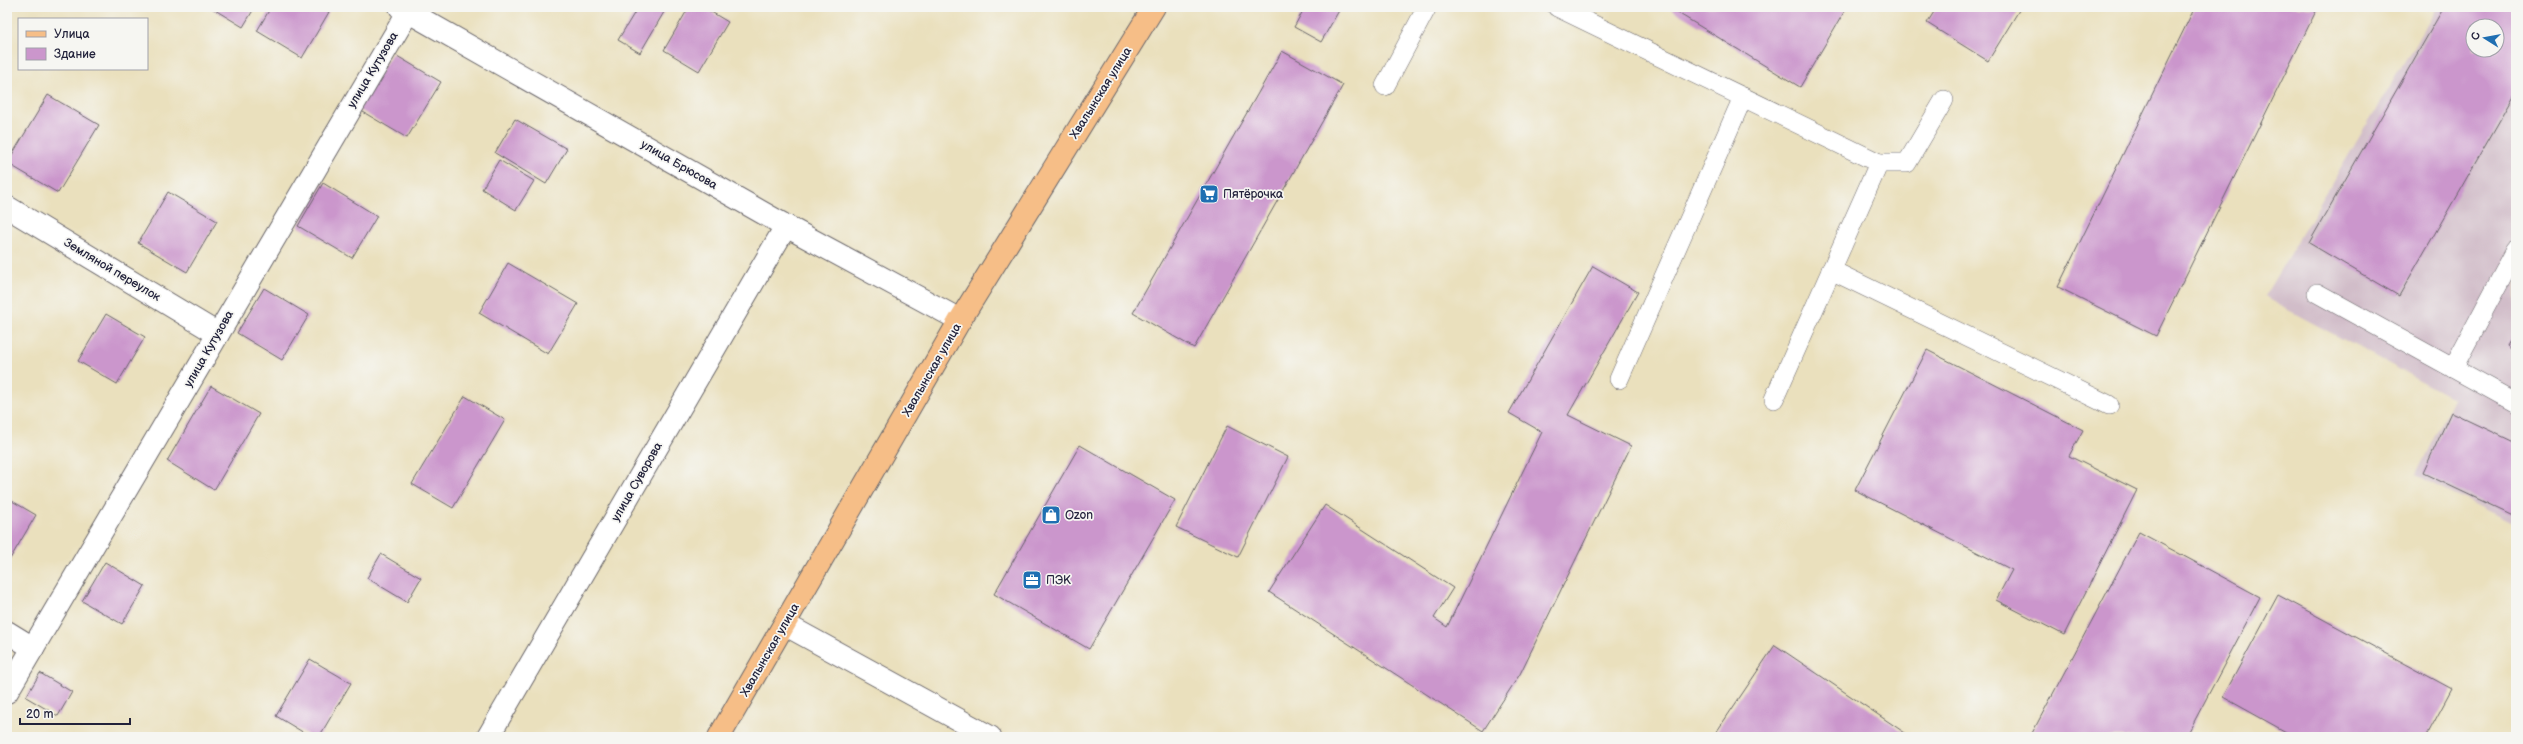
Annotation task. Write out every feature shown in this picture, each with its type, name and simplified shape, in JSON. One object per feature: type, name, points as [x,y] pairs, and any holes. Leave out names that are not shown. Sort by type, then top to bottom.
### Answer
[{"type":"main road","name":"Хвалынская улица","points":[[719,737],[786,624],[960,320],[1154,7]]},
{"type":"street","name":"улица Брюсова","points":[[406,8],[786,226],[960,320]]},
{"type":"street","name":"улица Кутузова","points":[[7,692],[218,334],[406,8]]},
{"type":"street","name":"Земляной переулок","points":[[7,207],[218,334]]},
{"type":"street","name":"улица Суворова","points":[[488,737],[786,226]]},
{"type":"street","points":[[786,624],[990,737]]},
{"type":"street","points":[[7,632],[33,648]]},
{"type":"lane","points":[[1384,86],[1427,7]]},
{"type":"lane","points":[[1557,7],[1879,163],[1907,163],[1944,100]]},
{"type":"lane","points":[[1619,379],[1743,97]]},
{"type":"lane","points":[[1774,399],[1879,163]]},
{"type":"lane","points":[[2453,368],[2516,250]]},
{"type":"lane","points":[[1831,270],[2109,405]]},
{"type":"lane","points":[[2316,293],[2516,403]]},
{"type":"shaded area","points":[[2437,7],[2516,7],[2516,525],[2416,475],[2453,398],[2264,297]]},
{"type":"building","points":[[210,7],[255,7],[243,27]]},
{"type":"building","points":[[271,7],[321,7],[329,12],[302,58],[257,31]]},
{"type":"building","points":[[638,7],[667,7],[640,53],[618,40]]},
{"type":"building","points":[[689,7],[703,7],[728,22],[699,71],[664,50]]},
{"type":"building","points":[[1305,7],[1341,7],[1321,42],[1294,27]]},
{"type":"building","points":[[1668,7],[1847,7],[1800,87]]},
{"type":"building","points":[[1937,7],[2021,7],[1988,61],[1927,23]]},
{"type":"building","points":[[2195,7],[2318,7],[2156,336],[2058,287]]},
{"type":"building","points":[[2444,7],[2516,7],[2516,92],[2399,296],[2309,243]]},
{"type":"building","points":[[1282,51],[1343,85],[1194,348],[1133,313]]},
{"type":"building","points":[[392,53],[441,82],[407,138],[358,109]]},
{"type":"building","points":[[48,95],[99,125],[58,193],[7,163]]},
{"type":"building","points":[[515,119],[567,149],[546,184],[495,153]]},
{"type":"building","points":[[499,160],[534,181],[516,210],[482,189]]},
{"type":"building","points":[[323,183],[377,216],[352,258],[298,226]]},
{"type":"building","points":[[168,192],[217,221],[187,272],[138,243]]},
{"type":"building","points":[[508,263],[578,304],[548,354],[479,313]]},
{"type":"building","points":[[1593,266],[1638,292],[1568,415],[1631,446],[1520,674],[1483,731],[1269,592],[1325,505],[1453,588],[1434,618],[1447,627],[1542,432],[1509,413]]},
{"type":"building","points":[[264,288],[309,315],[282,360],[237,333]]},
{"type":"building","points":[[106,314],[145,337],[117,384],[78,361]]},
{"type":"building","points":[[2516,330],[2516,352],[2507,346]]},
{"type":"building","points":[[1927,350],[2083,430],[2069,456],[2137,490],[2064,635],[1996,600],[2012,570],[1855,490]]},
{"type":"building","points":[[211,386],[259,414],[214,490],[167,461]]},
{"type":"building","points":[[465,396],[505,420],[453,508],[412,484]]},
{"type":"building","points":[[2451,412],[2516,443],[2516,517],[2423,473]]},
{"type":"building","points":[[1227,426],[1288,457],[1238,557],[1176,527]]},
{"type":"building","points":[[1080,445],[1175,500],[1089,649],[994,594]]},
{"type":"building","points":[[7,498],[36,515],[7,564]]},
{"type":"building","points":[[2139,532],[2260,597],[2186,737],[2030,737]]},
{"type":"building","points":[[381,554],[421,578],[407,602],[367,578]]},
{"type":"building","points":[[105,562],[145,586],[122,624],[82,601]]},
{"type":"building","points":[[2278,595],[2452,689],[2426,737],[2295,737],[2223,697]]},
{"type":"building","points":[[1775,645],[1911,737],[1713,737]]},
{"type":"building","points":[[310,659],[351,683],[319,737],[311,737],[276,716]]},
{"type":"building","points":[[40,673],[72,692],[58,716],[26,697]]},
{"type":"place","name":"Пятёрочка","points":[[1209,194]]},
{"type":"place","name":"Ozon","points":[[1051,515]]},
{"type":"place","name":"ПЭК","points":[[1032,580]]}]
